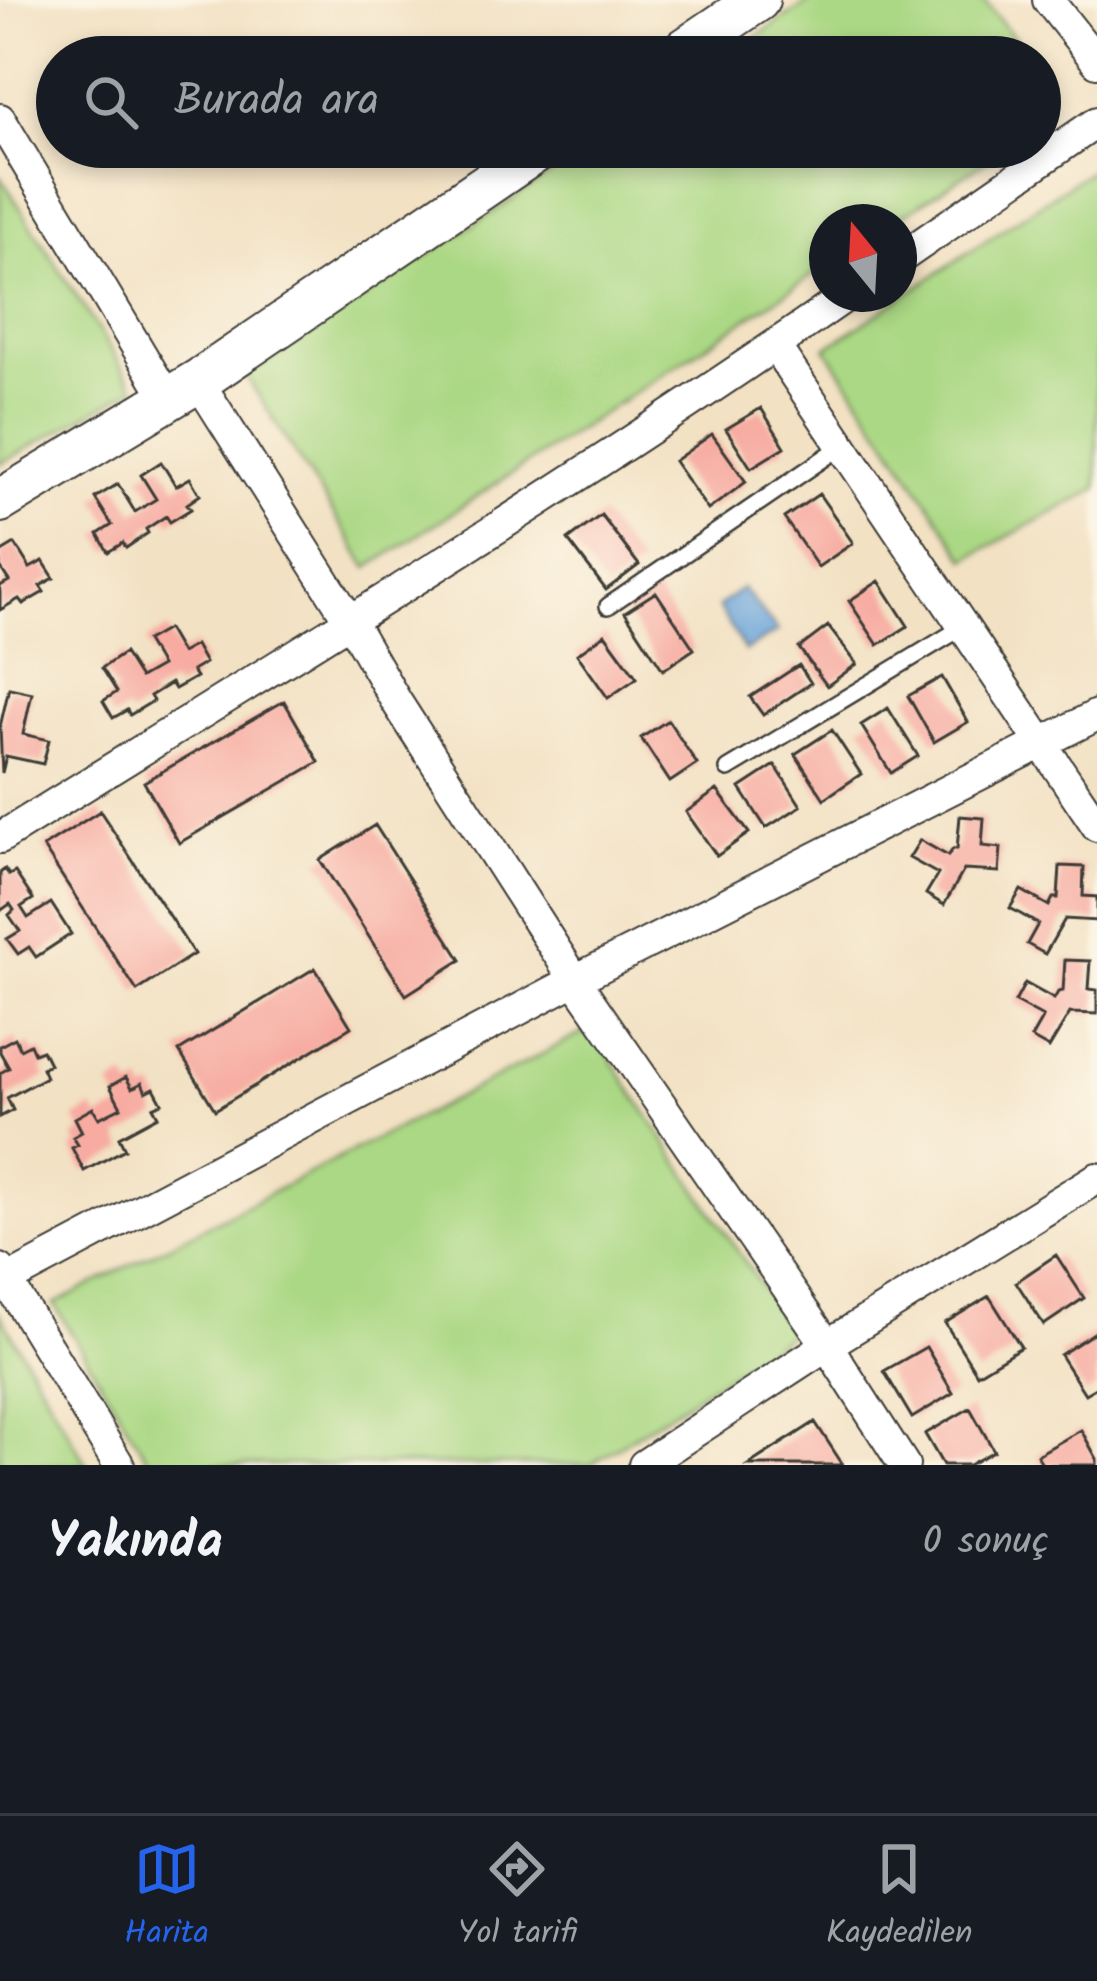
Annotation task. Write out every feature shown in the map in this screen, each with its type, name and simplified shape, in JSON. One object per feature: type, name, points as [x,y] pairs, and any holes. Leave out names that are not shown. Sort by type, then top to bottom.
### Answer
[{"type":"street","points":[[705,36],[758,0]]},
{"type":"street","points":[[1048,0],[1097,62]]},
{"type":"street","points":[[1061,147],[1097,122]]},
{"type":"street","points":[[3,130],[350,621],[395,701],[575,980],[827,1345],[904,1465]]},
{"type":"street","points":[[0,501],[183,390],[511,168]]},
{"type":"street","points":[[917,247],[1031,168]]},
{"type":"street","points":[[0,838],[350,621],[823,312]]},
{"type":"street","points":[[775,346],[1097,826]]},
{"type":"street","points":[[119,1465],[2,1278],[1097,715]]},
{"type":"street","points":[[644,1465],[1097,1178]]},
{"type":"lane","points":[[608,606],[842,446]]},
{"type":"lane","points":[[728,769],[963,627]]},
{"type":"green space","points":[[812,0],[983,0],[1013,36],[758,36]]},
{"type":"green space","points":[[1097,166],[1097,489],[966,559],[826,348],[880,312],[917,312],[917,287]]},
{"type":"green space","points":[[559,168],[975,168],[917,206],[809,204],[809,278],[368,568],[246,376]]},
{"type":"green space","points":[[0,176],[135,388],[0,464]]},
{"type":"green space","points":[[591,1029],[792,1333],[590,1465],[151,1465],[54,1304]]},
{"type":"green space","points":[[0,1314],[87,1465],[0,1465]]},
{"type":"water","points":[[742,588],[778,631],[745,651],[718,607]]},
{"type":"building","points":[[761,408],[785,447],[751,468],[726,429]]},
{"type":"building","points":[[712,434],[746,482],[708,510],[674,461]]},
{"type":"building","points":[[161,462],[176,486],[190,478],[200,495],[187,504],[191,509],[170,522],[166,516],[126,548],[123,543],[108,552],[98,534],[112,525],[95,498],[118,484],[135,512],[156,499],[141,475]]},
{"type":"building","points":[[819,494],[853,543],[818,567],[784,518]]},
{"type":"building","points":[[601,515],[639,565],[606,590],[568,540]]},
{"type":"building","points":[[15,544],[30,568],[43,561],[54,578],[40,586],[44,592],[0,610],[0,586],[9,581],[0,567],[0,553]]},
{"type":"building","points":[[879,581],[908,626],[878,645],[849,601]]},
{"type":"building","points":[[656,592],[694,649],[663,670],[625,612]]},
{"type":"building","points":[[828,626],[857,664],[827,686],[799,648]]},
{"type":"building","points":[[167,629],[181,653],[195,645],[205,663],[192,671],[196,677],[175,689],[171,683],[130,715],[127,710],[113,718],[103,701],[117,692],[102,668],[124,653],[140,678],[161,666],[146,641]]},
{"type":"building","points":[[605,634],[637,678],[608,698],[577,654]]},
{"type":"building","points":[[799,665],[811,683],[763,715],[750,697]]},
{"type":"building","points":[[942,677],[968,722],[934,742],[908,696]]},
{"type":"building","points":[[9,688],[32,693],[23,734],[49,740],[43,764],[6,756],[2,773],[0,727]]},
{"type":"building","points":[[284,701],[319,762],[179,843],[144,782]]},
{"type":"building","points":[[888,708],[918,756],[891,773],[861,725]]},
{"type":"building","points":[[668,720],[697,764],[670,782],[641,738]]},
{"type":"building","points":[[832,730],[861,774],[824,799],[795,754]]},
{"type":"building","points":[[775,765],[801,806],[766,828],[740,788]]},
{"type":"building","points":[[717,790],[749,833],[717,856],[686,812]]},
{"type":"building","points":[[100,811],[194,954],[137,991],[43,847]]},
{"type":"building","points":[[960,816],[984,818],[982,846],[1001,848],[999,872],[964,870],[944,905],[926,894],[938,874],[909,858],[920,840],[948,856],[957,849]]},
{"type":"building","points":[[375,825],[461,960],[406,995],[320,860]]},
{"type":"building","points":[[1060,866],[1084,867],[1083,896],[1097,897],[1097,921],[1065,919],[1045,954],[1027,944],[1038,924],[1010,908],[1021,890],[1049,906],[1058,898]]},
{"type":"building","points":[[5,869],[9,875],[15,872],[33,899],[21,907],[28,918],[51,903],[71,934],[36,957],[29,947],[18,954],[7,939],[20,931],[9,915],[14,910],[10,904],[0,911],[0,873]]},
{"type":"building","points":[[1065,960],[1090,961],[1088,989],[1097,990],[1097,1014],[1070,1013],[1049,1048],[1031,1038],[1043,1017],[1015,1002],[1025,983],[1054,999],[1063,991]]},
{"type":"building","points":[[315,968],[351,1027],[215,1110],[179,1051]]},
{"type":"building","points":[[15,1038],[20,1049],[30,1044],[34,1053],[42,1050],[49,1064],[42,1068],[46,1077],[7,1098],[13,1110],[0,1117],[0,1073],[9,1068],[0,1046]]},
{"type":"building","points":[[126,1077],[132,1088],[142,1083],[146,1092],[154,1088],[162,1103],[153,1107],[158,1116],[119,1137],[125,1149],[84,1171],[72,1148],[78,1145],[73,1137],[82,1132],[75,1118],[93,1108],[99,1118],[121,1107],[110,1086]]},
{"type":"building","points":[[1056,1255],[1084,1298],[1044,1325],[1016,1282]]},
{"type":"building","points":[[989,1296],[1021,1347],[977,1374],[945,1323]]},
{"type":"building","points":[[1097,1331],[1097,1387],[1085,1394],[1060,1355]]},
{"type":"building","points":[[926,1347],[953,1393],[912,1418],[884,1371]]},
{"type":"building","points":[[970,1408],[994,1451],[969,1465],[943,1465],[925,1434]]},
{"type":"building","points":[[815,1422],[843,1465],[748,1465]]},
{"type":"building","points":[[1081,1430],[1097,1465],[1043,1465],[1037,1455]]}]
